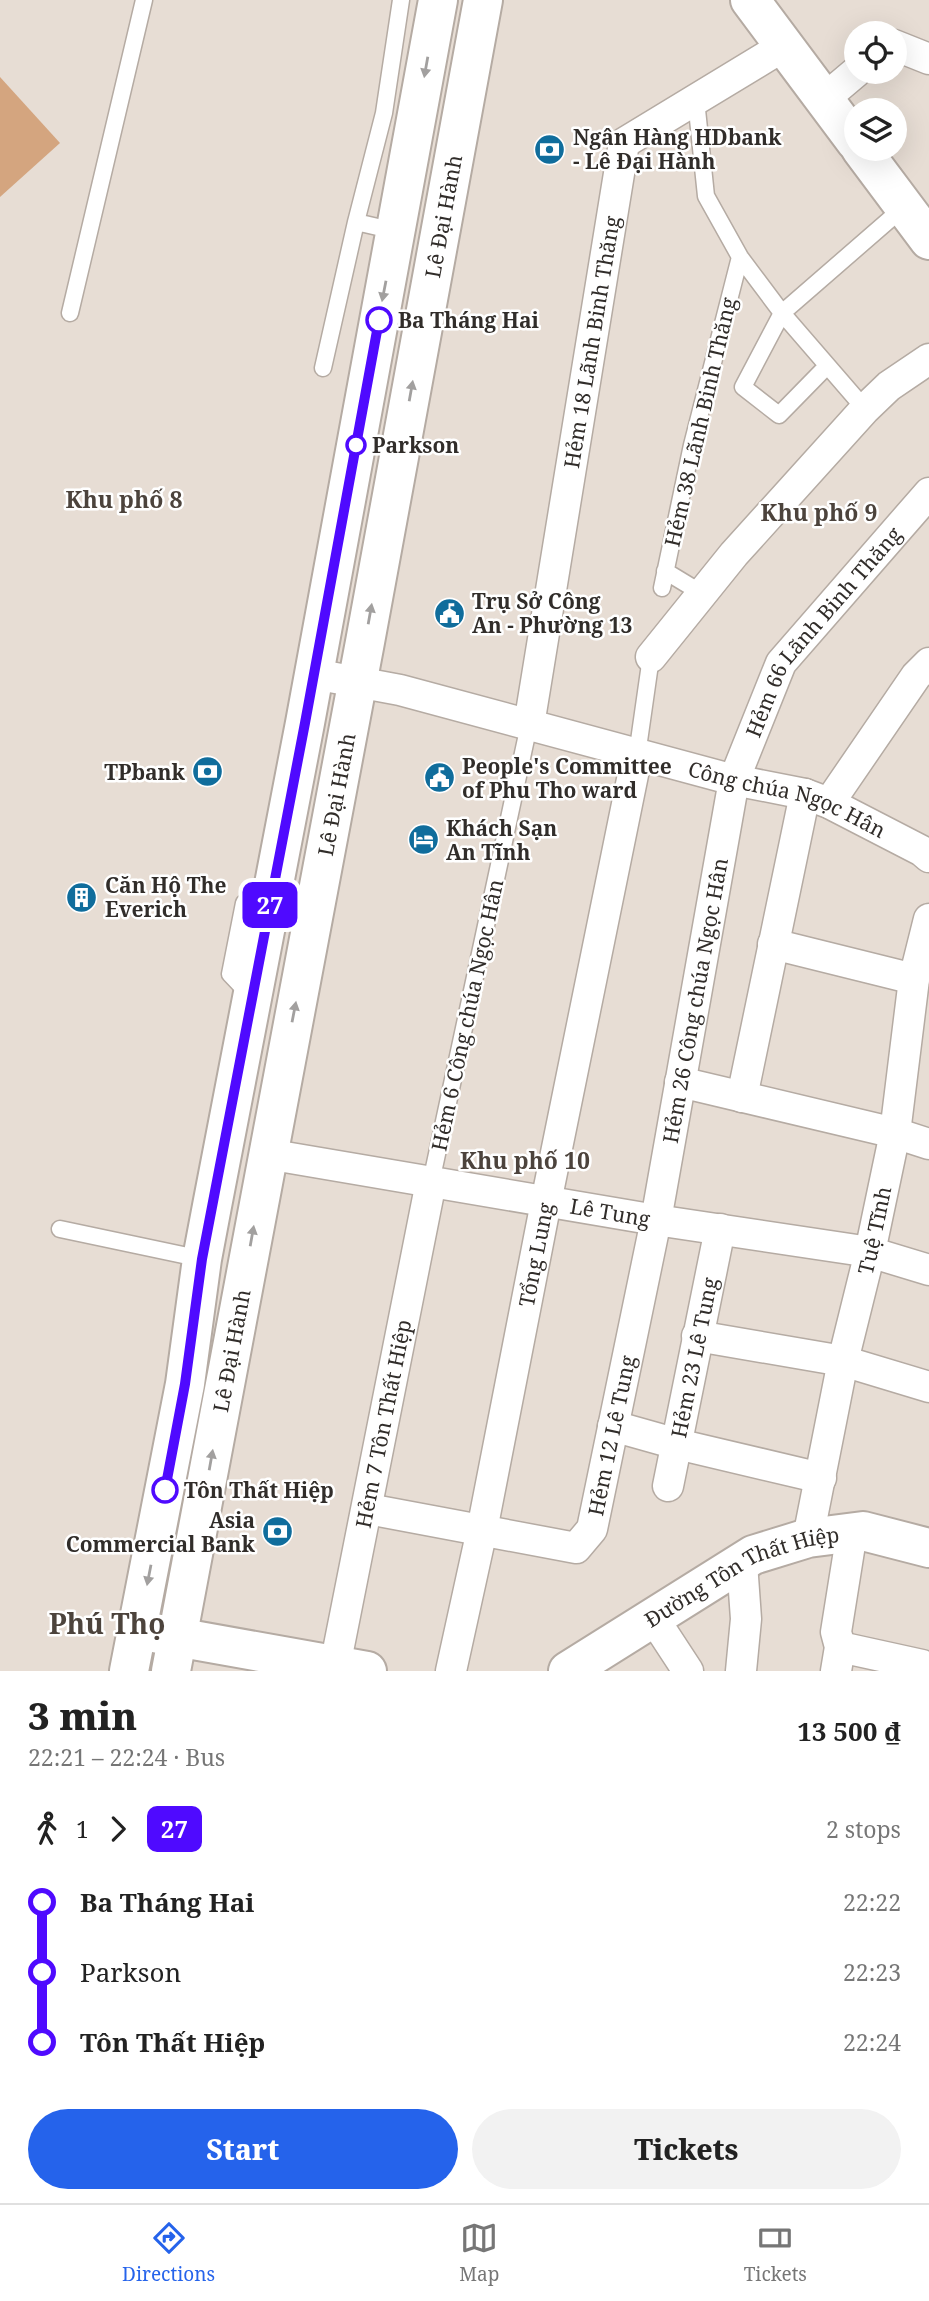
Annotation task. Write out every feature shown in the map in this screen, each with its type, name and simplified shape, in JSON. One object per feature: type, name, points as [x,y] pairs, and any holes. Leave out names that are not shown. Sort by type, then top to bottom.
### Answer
[{"type":"main road","name":"Lê Đại Hành","points":[[129,1671],[185,1384],[202,1259],[314,674],[395,231],[388,168],[400,117],[438,0]]},
{"type":"main road","name":"Lê Đại Hành","points":[[175,1654],[483,0]]},
{"type":"main road","points":[[750,0],[844,126]]},
{"type":"main road","points":[[871,161],[919,219]]},
{"type":"main road","name":"Đường Tôn Thất Hiệp","points":[[568,1671],[753,1555],[808,1538],[863,1531],[929,1548]]},
{"type":"main road","points":[[138,1630],[175,1654],[351,1668]]},
{"type":"street","name":"Hẻm 18 Lãnh Binh Thăng","points":[[529,725],[624,143],[784,46]]},
{"type":"street","points":[[907,50],[929,59]]},
{"type":"street","points":[[824,99],[844,82]]},
{"type":"street","points":[[651,657],[734,554],[865,409],[889,386],[929,359]]},
{"type":"street","name":"Hẻm 66 Lãnh Binh Thăng","points":[[734,780],[781,663],[929,493]]},
{"type":"street","points":[[742,1097],[773,944],[817,798],[929,663]]},
{"type":"street","name":"Công chúa Ngọc Hân","points":[[314,674],[400,690],[637,755],[817,798],[929,857]]},
{"type":"street","name":"Tổng Lung","points":[[451,1671],[482,1530],[637,755]]},
{"type":"street","name":"Hẻm 26 Công chúa Ngọc Hân","points":[[656,1220],[734,780]]},
{"type":"street","name":"Tuệ Tĩnh","points":[[808,1538],[919,1019],[914,979],[929,919]]},
{"type":"street","points":[[773,944],[914,979]]},
{"type":"street","points":[[680,1082],[895,1133],[929,1144]]},
{"type":"street","name":"Lê Tung","points":[[268,1154],[656,1220],[870,1252],[929,1270]]},
{"type":"street","name":"Hẻm 7 Tôn Thất Hiệp","points":[[351,1668],[368,1508],[431,1182]]},
{"type":"street","name":"Hẻm 12 Lê Tung","points":[[482,1530],[576,1548],[592,1529],[656,1220]]},
{"type":"street","name":"Hẻm 23 Lê Tung","points":[[668,1486],[720,1229]]},
{"type":"street","points":[[697,1336],[844,1360],[929,1387]]},
{"type":"street","points":[[613,1426],[821,1478]]},
{"type":"street","points":[[368,1508],[482,1530]]},
{"type":"street","points":[[852,1532],[836,1632],[838,1659],[922,1665],[921,1671]]},
{"type":"street","points":[[741,1671],[746,1619],[742,1563]]},
{"type":"street","points":[[652,1616],[688,1671]]},
{"type":"lane","points":[[70,313],[144,0]]},
{"type":"lane","points":[[400,117],[401,0]]},
{"type":"lane","name":"Hẻm 38 Lãnh Binh Thăng","points":[[696,100],[706,196],[740,257],[782,313],[865,409]]},
{"type":"lane","points":[[323,368],[356,222],[388,168]]},
{"type":"lane","points":[[827,366],[779,415],[743,387],[782,313],[919,219]]},
{"type":"lane","points":[[356,222],[395,231]]},
{"type":"lane","name":"Hẻm 38 Lãnh Binh Thăng","points":[[662,588],[692,445],[740,257]]},
{"type":"lane","points":[[665,571],[704,594]]},
{"type":"lane","points":[[637,755],[651,657]]},
{"type":"lane","name":"Hẻm 6 Công chúa Ngọc Hân","points":[[431,1182],[529,725]]},
{"type":"lane","points":[[60,1229],[202,1259]]},
{"type":"shaded area","points":[[0,77],[60,143],[0,197]]},
{"type":"bus line","name":"27","points":[[165,1490],[185,1384],[202,1259],[379,320]]},
{"type":"place","name":"Ngân Hàng HDbank - Lê Đại Hành","points":[[550,149]]},
{"type":"place","name":"Ba Tháng Hai","points":[[379,320]]},
{"type":"place","name":"Parkson","points":[[356,445]]},
{"type":"place","name":"Trụ Sở Công An - Phường 13","points":[[449,613]]},
{"type":"place","name":"TPbank","points":[[208,772]]},
{"type":"place","name":"People's Committee of Phu Tho ward","points":[[439,778]]},
{"type":"place","name":"Khách Sạn An Tĩnh","points":[[423,840]]},
{"type":"place","name":"Căn Hộ The Everich","points":[[82,897]]},
{"type":"place","name":"Tôn Thất Hiệp","points":[[165,1490]]},
{"type":"place","name":"Asia Commercial Bank","points":[[278,1532]]},
{"type":"district","name":"Khu phố 8","points":[[124,499]]},
{"type":"district","name":"Khu phố 9","points":[[819,512]]},
{"type":"district","name":"Khu phố 10","points":[[525,1160]]},
{"type":"district","name":"Phú Thọ","points":[[107,1623]]}]
